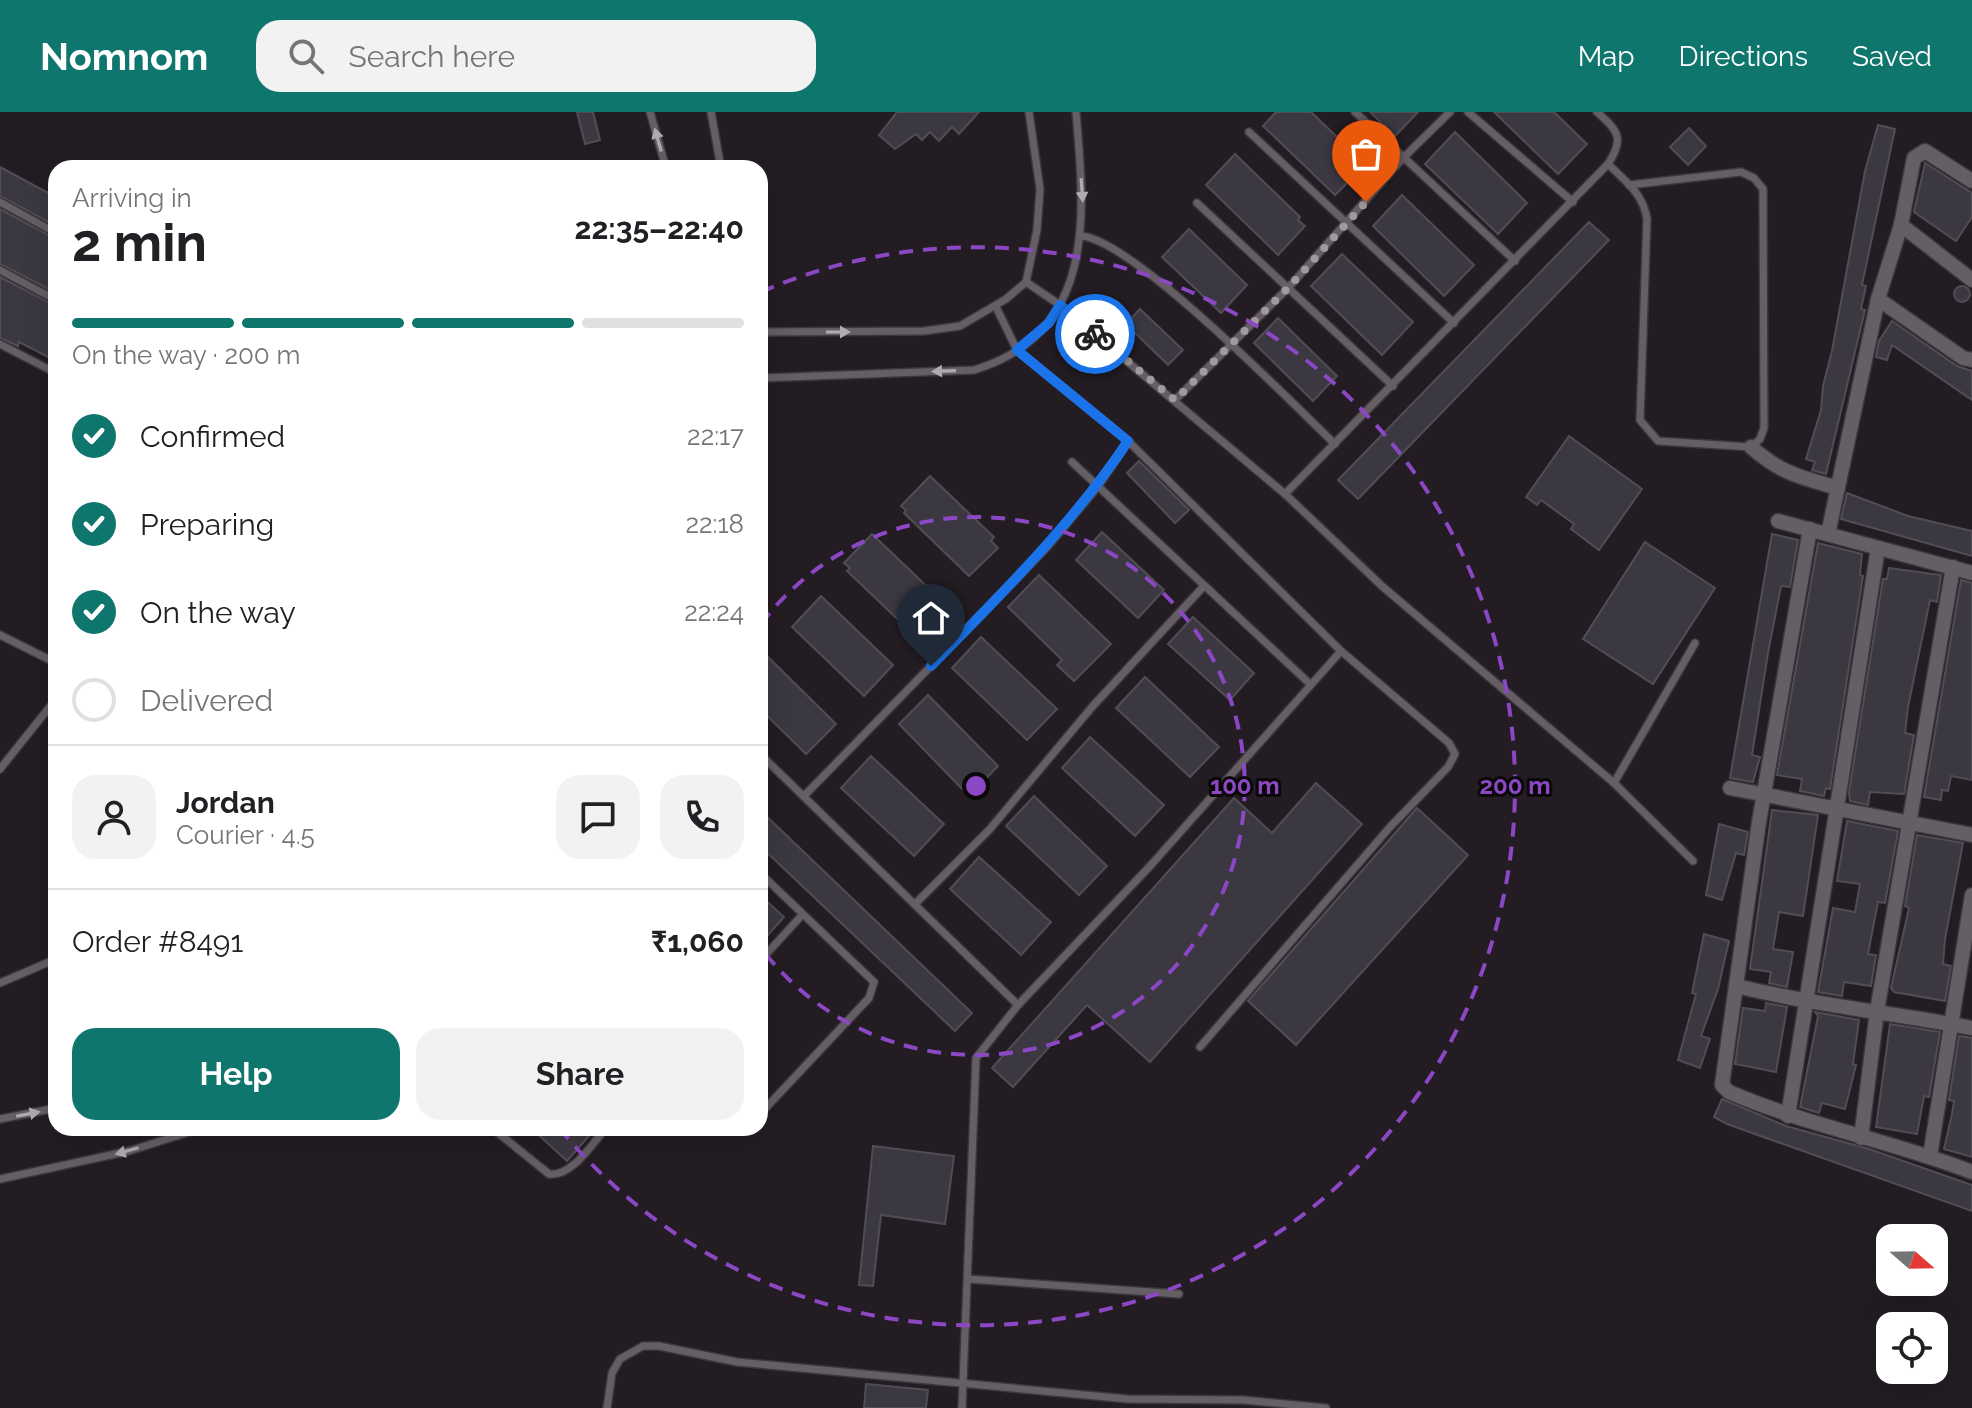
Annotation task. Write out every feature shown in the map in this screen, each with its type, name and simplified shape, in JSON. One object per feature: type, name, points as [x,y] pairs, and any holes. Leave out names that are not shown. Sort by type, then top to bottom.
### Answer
[{"type":"street","points":[[1828,534],[1878,299],[1901,225],[1911,168],[1919,152],[1933,154],[1972,181]]},
{"type":"street","points":[[1901,225],[1972,280]]},
{"type":"street","points":[[1878,299],[1963,358],[1972,360]]},
{"type":"street","points":[[1751,447],[1774,467],[1802,480],[1838,488]]},
{"type":"street","points":[[1778,521],[1972,573]]},
{"type":"street","points":[[1810,529],[1765,795],[1722,1085],[1729,1092],[1788,1116],[1930,1156],[1972,1172]]},
{"type":"street","points":[[1788,1116],[1878,548]]},
{"type":"street","points":[[1861,1138],[1877,1011],[1953,567]]},
{"type":"street","points":[[1730,788],[1972,835]]},
{"type":"street","points":[[1930,1156],[1972,895]]},
{"type":"street","points":[[1736,986],[1807,1004],[1877,1011],[1972,1028]]},
{"type":"lane","points":[[650,112],[664,160]]},
{"type":"lane","points":[[711,112],[720,160]]},
{"type":"lane","points":[[768,332],[924,331],[960,326],[996,307],[1026,282],[1037,230],[1040,189],[1029,112]]},
{"type":"lane","points":[[768,378],[974,370],[994,364],[1017,350],[1049,323],[1060,305],[1082,236],[1076,112]]},
{"type":"lane","points":[[1355,112],[1515,261]]},
{"type":"lane","points":[[1175,400],[1289,287],[1404,157],[1450,112]]},
{"type":"lane","points":[[1468,112],[1573,202]]},
{"type":"lane","points":[[1285,494],[1608,164],[1618,147],[1618,136],[1597,112]]},
{"type":"lane","points":[[1249,132],[1454,323]]},
{"type":"lane","points":[[1608,164],[1644,203],[1647,219],[1640,420],[1658,441],[1751,447],[1760,439],[1764,428],[1763,189],[1754,178],[1741,172],[1629,185]]},
{"type":"lane","points":[[0,202],[48,229]]},
{"type":"lane","points":[[1197,203],[1393,386]]},
{"type":"lane","points":[[1082,236],[1106,243],[1118,251],[1231,345],[1335,444]]},
{"type":"lane","points":[[0,270],[48,296]]},
{"type":"lane","points":[[1026,282],[1060,305],[1285,494],[1383,587],[1614,783],[1693,861]]},
{"type":"lane","points":[[996,307],[1017,350],[1128,441],[1341,651],[1449,743],[1455,754],[1453,761],[1390,827],[1200,1047]]},
{"type":"lane","points":[[0,344],[48,369]]},
{"type":"lane","points":[[805,795],[1047,547],[1099,485],[1128,441]]},
{"type":"lane","points":[[1072,462],[1309,683]]},
{"type":"lane","points":[[915,904],[990,829],[1092,707],[1203,587]]},
{"type":"lane","points":[[0,635],[48,659]]},
{"type":"lane","points":[[1614,783],[1695,643]]},
{"type":"lane","points":[[962,1408],[976,1058],[1018,1005],[1201,810],[1309,683],[1341,651]]},
{"type":"lane","points":[[0,769],[48,709]]},
{"type":"lane","points":[[768,761],[1018,1005]]},
{"type":"lane","points":[[768,881],[871,976],[873,991],[768,1105]]},
{"type":"lane","points":[[768,952],[802,915]]},
{"type":"lane","points":[[0,983],[48,962]]},
{"type":"lane","points":[[0,1119],[48,1110]]},
{"type":"lane","points":[[0,1179],[102,1158],[175,1136]]},
{"type":"lane","points":[[502,1136],[549,1174],[556,1175],[568,1169],[599,1136]]},
{"type":"lane","points":[[968,1279],[1179,1294]]},
{"type":"lane","points":[[607,1408],[612,1373],[620,1359],[643,1346],[659,1346],[737,1362],[1128,1399],[1244,1400],[1326,1408]]},
{"type":"building","points":[[577,112],[593,112],[600,140],[585,144]]},
{"type":"building","points":[[897,112],[979,112],[959,134],[952,127],[939,141],[930,132],[922,140],[916,134],[895,149],[879,135]]},
{"type":"building","points":[[1276,112],[1311,112],[1358,157],[1355,160],[1363,167],[1335,195],[1263,126]]},
{"type":"building","points":[[1370,112],[1418,112],[1395,136]]},
{"type":"building","points":[[1494,112],[1554,112],[1587,144],[1558,174]]},
{"type":"building","points":[[1878,125],[1895,129],[1862,285],[1866,286],[1861,309],[1865,310],[1826,474],[1812,470],[1815,462],[1806,459],[1821,410],[1865,171]]},
{"type":"building","points":[[1689,128],[1706,146],[1688,165],[1670,147]]},
{"type":"building","points":[[1455,132],[1527,203],[1498,234],[1425,164]]},
{"type":"building","points":[[1235,154],[1300,217],[1298,220],[1305,226],[1278,255],[1206,185]]},
{"type":"building","points":[[1925,163],[1972,193],[1972,217],[1956,241],[1914,212]]},
{"type":"building","points":[[0,167],[48,193],[48,222],[0,196]]},
{"type":"building","points":[[1402,195],[1474,265],[1444,296],[1373,226]]},
{"type":"building","points":[[0,209],[48,235],[48,289],[0,264]]},
{"type":"building","points":[[1589,222],[1609,240],[1358,499],[1338,480]]},
{"type":"building","points":[[1189,229],[1247,285],[1221,313],[1162,257]]},
{"type":"building","points":[[1342,254],[1413,322],[1382,355],[1311,286]]},
{"type":"building","points":[[0,277],[48,302],[48,357],[19,342],[18,346],[0,338]]},
{"type":"building","points":[[1959,286],[1965,286],[1970,294],[1968,300],[1959,302],[1954,297],[1954,291]]},
{"type":"building","points":[[1140,309],[1183,350],[1168,365],[1126,324]]},
{"type":"building","points":[[1278,318],[1337,376],[1313,401],[1254,343]]},
{"type":"building","points":[[1892,321],[1957,366],[1972,371],[1972,400],[1892,345],[1887,360],[1876,357],[1879,341]]},
{"type":"building","points":[[1569,436],[1642,489],[1599,550],[1571,529],[1574,524],[1541,500],[1537,505],[1526,497]]},
{"type":"building","points":[[1139,461],[1189,510],[1175,523],[1127,473]]},
{"type":"building","points":[[930,476],[994,537],[991,541],[998,548],[969,576],[904,513],[906,510],[901,506]]},
{"type":"building","points":[[1847,493],[1908,516],[1972,531],[1972,556],[1841,519]]},
{"type":"building","points":[[1102,532],[1164,590],[1138,618],[1076,560]]},
{"type":"building","points":[[872,534],[937,596],[934,599],[942,607],[913,634],[847,571],[850,568],[844,563]]},
{"type":"building","points":[[1772,534],[1798,540],[1790,587],[1781,586],[1768,653],[1752,755],[1760,757],[1753,782],[1730,778]]},
{"type":"building","points":[[1645,542],[1715,588],[1653,684],[1583,639]]},
{"type":"building","points":[[1818,543],[1862,554],[1860,575],[1863,576],[1830,789],[1826,788],[1824,796],[1800,791],[1802,779],[1777,775]]},
{"type":"building","points":[[1889,568],[1941,575],[1937,602],[1930,600],[1908,707],[1905,733],[1914,735],[1904,794],[1870,792],[1868,805],[1850,801],[1849,792],[1883,579],[1887,579]]},
{"type":"building","points":[[1039,575],[1111,644],[1074,681],[1057,665],[1062,660],[1008,607]]},
{"type":"building","points":[[1961,580],[1972,583],[1972,780],[1951,776],[1948,791],[1942,790],[1941,800],[1924,797]]},
{"type":"building","points":[[821,596],[893,665],[864,696],[792,627]]},
{"type":"building","points":[[1193,617],[1254,673],[1230,700],[1168,644]]},
{"type":"building","points":[[981,637],[1057,709],[1027,740],[952,668]]},
{"type":"building","points":[[768,657],[836,724],[806,754],[768,717]]},
{"type":"building","points":[[1145,677],[1219,747],[1190,777],[1116,708]]},
{"type":"building","points":[[928,695],[998,766],[969,796],[899,724]]},
{"type":"building","points":[[1090,737],[1164,805],[1135,836],[1062,768]]},
{"type":"building","points":[[871,756],[944,824],[914,856],[841,788]]},
{"type":"building","points":[[1316,783],[1362,824],[1150,1062],[1087,1005],[1013,1087],[992,1068],[1234,798],[1272,833]]},
{"type":"building","points":[[1034,796],[1107,866],[1079,895],[1006,826]]},
{"type":"building","points":[[1417,808],[1468,855],[1296,1045],[1248,1001]]},
{"type":"building","points":[[1772,810],[1818,815],[1803,916],[1779,912],[1773,949],[1793,952],[1787,987],[1769,983],[1771,972],[1750,969]]},
{"type":"building","points":[[768,818],[972,1013],[955,1031],[768,854]]},
{"type":"building","points":[[1847,821],[1898,831],[1885,903],[1878,902],[1868,954],[1876,955],[1871,986],[1844,982],[1842,996],[1818,992],[1833,908],[1855,912],[1860,884],[1837,881]]},
{"type":"building","points":[[1719,824],[1748,832],[1744,855],[1736,853],[1722,900],[1706,895]]},
{"type":"building","points":[[1917,835],[1963,843],[1945,939],[1943,964],[1951,966],[1945,1001],[1894,992],[1891,988],[1909,908],[1905,906]]},
{"type":"building","points":[[979,857],[1051,922],[1021,955],[950,889]]},
{"type":"building","points":[[768,902],[784,917],[768,935]]},
{"type":"building","points":[[1704,934],[1729,941],[1718,989],[1701,1036],[1710,1039],[1700,1068],[1678,1060],[1696,994],[1692,993]]},
{"type":"building","points":[[1766,1003],[1787,1007],[1776,1072],[1735,1064],[1743,1008],[1765,1011]]},
{"type":"building","points":[[1815,1012],[1859,1020],[1853,1064],[1856,1065],[1845,1109],[1822,1103],[1819,1113],[1800,1107],[1818,1016]]},
{"type":"building","points":[[1890,1024],[1940,1032],[1929,1097],[1924,1096],[1917,1134],[1876,1127]]},
{"type":"building","points":[[1959,1036],[1972,1038],[1972,1157],[1944,1149],[1954,1101],[1949,1100]]},
{"type":"building","points":[[1722,1099],[1786,1126],[1869,1149],[1972,1185],[1972,1211],[1727,1124],[1714,1117]]},
{"type":"building","points":[[540,1136],[589,1136],[567,1161]]},
{"type":"building","points":[[873,1146],[954,1156],[945,1224],[881,1215],[873,1286],[859,1285]]},
{"type":"building","points":[[866,1384],[928,1390],[926,1408],[864,1408]]},
{"type":"way so far","points":[[1095,334],[1175,400],[1289,287],[1366,202]]},
{"type":"route","points":[[931,666],[1047,547],[1099,485],[1128,441],[1017,350],[1049,323],[1060,305],[1095,334]]}]
